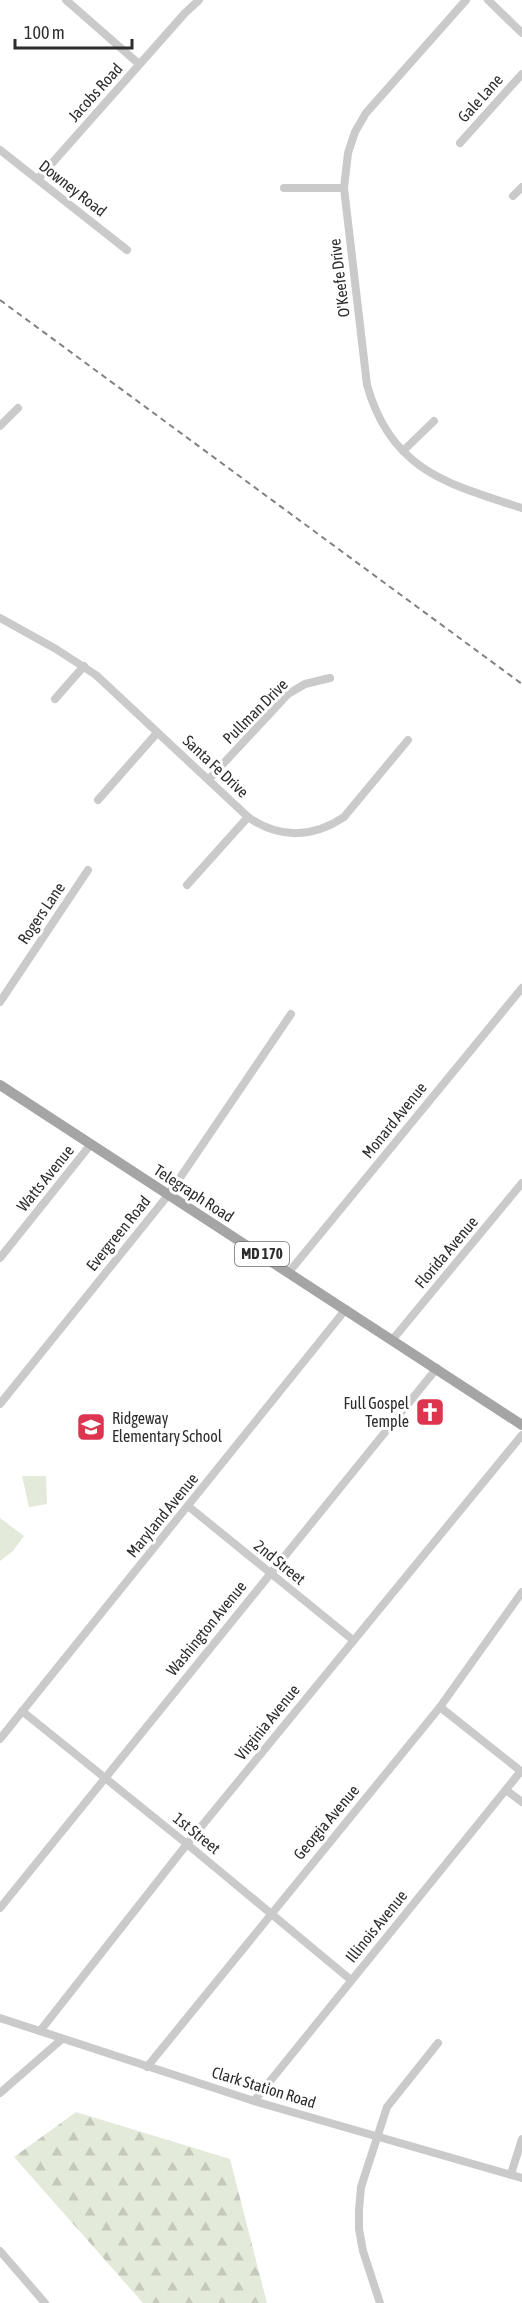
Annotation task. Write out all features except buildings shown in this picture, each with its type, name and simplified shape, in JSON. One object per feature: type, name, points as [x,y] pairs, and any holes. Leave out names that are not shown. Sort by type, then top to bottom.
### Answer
[{"type":"main road","name":"Telegraph Road","points":[[0,1085],[522,1425]]},
{"type":"street","points":[[66,0],[140,64]]},
{"type":"street","name":"Jacobs Road","points":[[38,179],[185,13],[200,0]]},
{"type":"street","name":"O'Keefe Drive","points":[[465,0],[366,113],[355,132],[348,153],[344,188],[367,385],[383,425],[403,451],[426,471],[449,484],[522,508]]},
{"type":"street","points":[[488,0],[522,33]]},
{"type":"street","name":"Gale Lane","points":[[460,143],[522,74]]},
{"type":"street","name":"Downey Road","points":[[0,150],[128,250]]},
{"type":"street","points":[[513,196],[522,187]]},
{"type":"street","points":[[284,188],[344,188]]},
{"type":"street","points":[[0,426],[18,408]]},
{"type":"street","points":[[403,451],[434,422]]},
{"type":"street","name":"Santa Fe Drive","points":[[0,618],[84,666],[248,817],[268,829],[285,834],[318,831],[331,826],[344,817],[408,740]]},
{"type":"street","points":[[55,699],[84,666]]},
{"type":"street","name":"Pullman Drive","points":[[209,779],[288,694],[305,684],[330,678]]},
{"type":"street","points":[[98,800],[158,733]]},
{"type":"street","points":[[187,885],[248,817]]},
{"type":"street","name":"Rogers Lane","points":[[0,1002],[88,870]]},
{"type":"street","name":"Monard Avenue","points":[[289,1272],[522,988]]},
{"type":"street","name":"Evergreen Road","points":[[0,1404],[169,1194],[291,1014]]},
{"type":"street","name":"Watts Avenue","points":[[0,1258],[91,1144]]},
{"type":"street","name":"Florida Avenue","points":[[393,1339],[522,1183]]},
{"type":"street","name":"Maryland Avenue","points":[[0,1738],[346,1309]]},
{"type":"street","name":"Washington Avenue","points":[[0,1908],[437,1368]]},
{"type":"street","name":"Virginia Avenue","points":[[40,2031],[187,1844],[522,1435]]},
{"type":"street","name":"2nd Street","points":[[188,1506],[353,1640]]},
{"type":"street","name":"Georgia Avenue","points":[[147,2067],[440,1707],[522,1592]]},
{"type":"street","points":[[440,1707],[521,1771]]},
{"type":"street","name":"1st Street","points":[[22,1712],[105,1777],[351,1980]]},
{"type":"street","name":"Illinois Avenue","points":[[254,2101],[521,1771]]},
{"type":"street","points":[[506,1790],[522,1802]]},
{"type":"street","name":"Clark Station Road","points":[[0,2018],[254,2101],[522,2178]]},
{"type":"street","points":[[0,2093],[62,2039]]},
{"type":"street","points":[[380,2303],[363,2251],[358,2210],[362,2187],[376,2136],[387,2107],[438,2043]]},
{"type":"street","points":[[511,2174],[522,2139]]},
{"type":"street","points":[[0,2251],[45,2303]]},
{"type":"green space","points":[[22,1476],[46,1476],[47,1504],[29,1507]]},
{"type":"green space","points":[[0,1518],[24,1536],[13,1551],[0,1561]]},
{"type":"green space","points":[[76,2112],[230,2159],[267,2303],[143,2303],[14,2157]]},
{"type":"railway","points":[[0,300],[522,684]]},
{"type":"place","name":"Full Gospel Temple","points":[[430,1412]]},
{"type":"place","name":"Ridgeway Elementary School","points":[[91,1427]]}]
